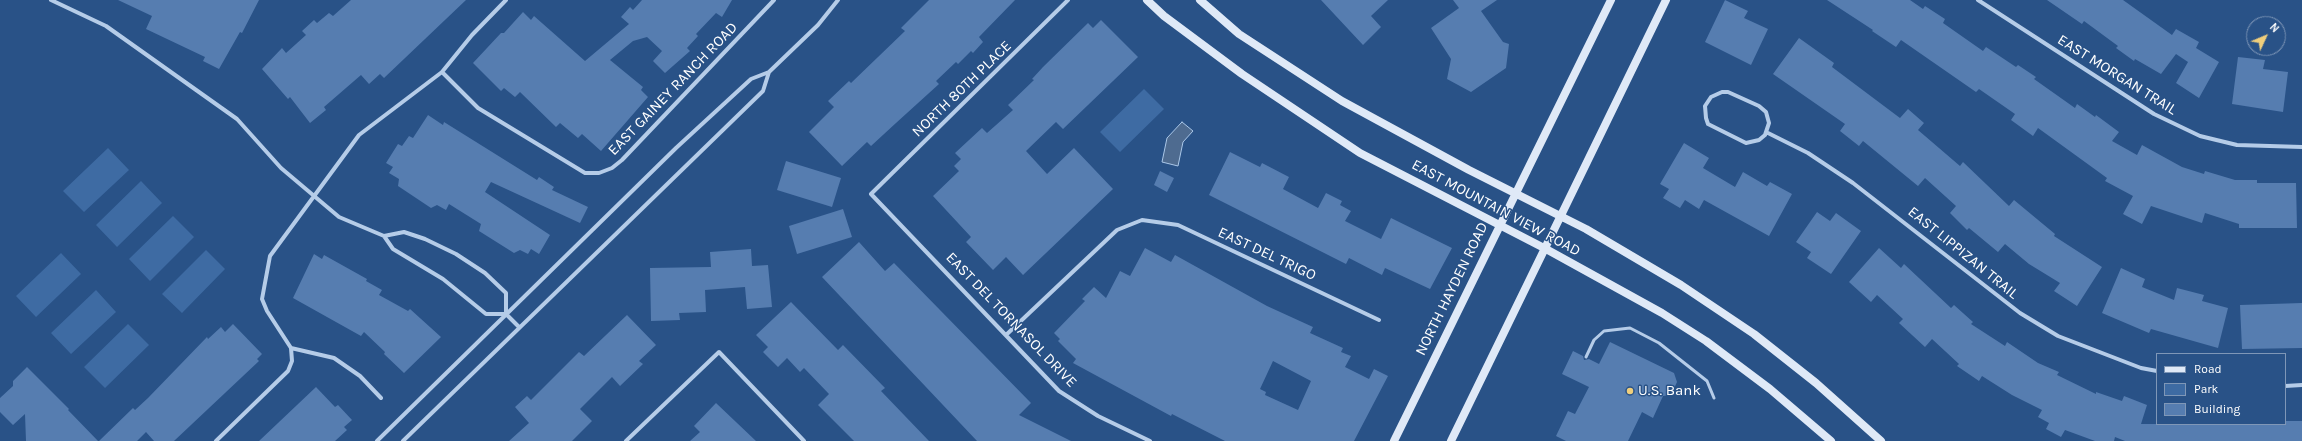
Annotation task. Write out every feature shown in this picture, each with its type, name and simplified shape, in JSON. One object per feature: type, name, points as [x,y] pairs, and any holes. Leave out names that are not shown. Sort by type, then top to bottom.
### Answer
[{"type":"main road","name":"EAST MOUNTAIN VIEW ROAD","points":[[1146,0],[1164,16],[1242,74],[1360,153],[1546,249],[1662,313],[1706,341],[1770,389],[1831,441]]},
{"type":"main road","name":"EAST MOUNTAIN VIEW ROAD","points":[[1200,0],[1239,34],[1342,102],[1561,216],[1681,285],[1754,334],[1816,384],[1881,441]]},
{"type":"main road","name":"NORTH HAYDEN ROAD","points":[[1394,441],[1499,225],[1612,0]]},
{"type":"main road","points":[[1451,441],[1546,249],[1666,0]]},
{"type":"street","points":[[51,0],[106,26],[237,119],[281,168],[312,197],[339,217],[384,236],[393,249],[443,279],[486,314],[506,314],[519,326]]},
{"type":"street","points":[[216,441],[288,371],[292,362],[291,348],[267,311],[262,299],[270,256],[312,197],[360,135],[442,72],[472,35],[506,0]]},
{"type":"street","name":"EAST GAINEY RANCH ROAD","points":[[442,72],[478,108],[585,173],[599,173],[612,168],[622,160],[774,0]]},
{"type":"street","points":[[378,441],[676,148],[751,79],[769,72],[818,25],[838,0]]},
{"type":"street","name":"NORTH 80TH PLACE","points":[[871,194],[1068,0]]},
{"type":"street","name":"EAST MORGAN TRAIL","points":[[1978,0],[2154,114],[2200,136],[2238,146],[2302,146]]},
{"type":"street","points":[[403,441],[519,326],[763,91],[769,72]]},
{"type":"street","points":[[1728,92],[1759,106],[1768,118],[1766,132],[1758,140],[1752,142],[1738,140],[1708,124],[1704,112],[1708,101],[1715,94],[1728,92]]},
{"type":"street","name":"EAST LIPPIZAN TRAIL","points":[[1766,132],[1808,153],[1853,183],[2020,314],[2058,336],[2141,368],[2156,371]]},
{"type":"street","name":"EAST DEL TORNASOL DRIVE","points":[[871,194],[1059,391],[1098,416],[1150,441]]},
{"type":"street","name":"EAST DEL TRIGO","points":[[1006,335],[1117,230],[1142,220],[1178,225],[1379,320]]},
{"type":"street","points":[[384,236],[404,232],[425,239],[456,254],[485,273],[506,293],[506,314]]},
{"type":"street","points":[[291,348],[334,358],[360,376],[381,398]]},
{"type":"street","points":[[626,441],[719,352],[804,441]]},
{"type":"street","points":[[2286,386],[2302,385]]},
{"type":"lane","points":[[1586,357],[1594,340],[1604,331],[1630,328],[1659,343],[1707,381],[1714,398]]},
{"type":"green space","points":[[1144,89],[1164,109],[1120,152],[1100,132]]},
{"type":"green space","points":[[108,148],[129,170],[84,212],[63,191]]},
{"type":"green space","points":[[141,181],[162,203],[117,247],[96,225]]},
{"type":"green space","points":[[173,216],[194,237],[150,281],[129,259]]},
{"type":"green space","points":[[206,250],[225,269],[182,313],[162,294]]},
{"type":"green space","points":[[61,253],[81,274],[36,317],[16,296]]},
{"type":"green space","points":[[96,290],[116,312],[71,354],[51,333]]},
{"type":"green space","points":[[128,324],[149,345],[105,388],[84,367]]},
{"type":"shaded area","points":[[1182,122],[1193,131],[1183,142],[1178,166],[1162,162],[1167,138]]},
{"type":"building","points":[[118,0],[259,0],[242,33],[240,32],[219,69],[203,61],[205,57],[146,29],[152,16]]},
{"type":"building","points":[[351,0],[466,0],[384,78],[380,74],[369,84],[361,75],[324,107],[326,110],[310,123],[290,97],[288,99],[262,69],[282,48],[286,53],[306,35],[302,31],[314,20],[317,23],[329,13],[333,16]]},
{"type":"building","points":[[642,0],[732,0],[722,17],[716,13],[696,34],[698,36],[687,48],[690,51],[665,73],[653,61],[662,51],[647,37],[633,41],[610,60],[643,87],[641,90],[648,97],[601,151],[582,134],[578,138],[560,123],[556,127],[520,92],[515,97],[504,88],[501,91],[473,63],[523,12],[531,20],[534,16],[585,61],[629,24],[621,17],[630,7],[633,10]]},
{"type":"building","points":[[929,0],[1015,0],[979,37],[983,42],[973,53],[971,51],[958,64],[956,62],[936,81],[939,84],[871,146],[867,142],[842,166],[809,132],[834,107],[828,101],[849,81],[851,83],[905,31],[901,28]]},
{"type":"building","points":[[1321,0],[1388,0],[1371,16],[1381,27],[1363,45]]},
{"type":"building","points":[[1453,0],[1497,0],[1481,11],[1503,42],[1509,44],[1506,68],[1471,92],[1447,79],[1451,59],[1431,28],[1459,8]]},
{"type":"building","points":[[1725,0],[1748,11],[1744,18],[1768,29],[1751,65],[1705,42]]},
{"type":"building","points":[[1827,0],[1910,0],[1923,9],[1925,6],[1945,19],[1943,23],[1983,51],[1986,47],[2016,67],[2018,65],[2036,77],[2034,79],[2075,108],[2077,104],[2095,117],[2096,115],[2119,132],[2112,141],[2137,155],[2142,145],[2182,167],[2204,174],[2205,171],[2235,180],[2257,180],[2257,183],[2296,183],[2297,228],[2239,228],[2239,224],[2205,213],[2202,223],[2151,206],[2142,224],[2123,214],[2133,196],[2105,181],[2107,178],[2038,128],[2033,136],[2011,120],[2015,114],[1979,89],[1976,92],[1901,40],[1896,47]]},
{"type":"building","points":[[2047,0],[2123,0],[2172,35],[2176,29],[2199,42],[2196,48],[2219,62],[2199,98],[2176,83],[2188,62],[2176,54],[2161,74],[2135,59],[2134,61],[2116,48],[2118,46],[2084,21],[2082,24]]},
{"type":"building","points":[[1101,20],[1138,57],[1063,129],[1056,122],[1026,151],[1047,174],[1074,148],[1113,189],[1023,275],[1006,257],[993,270],[966,242],[971,237],[933,196],[959,171],[954,166],[961,159],[955,153],[982,128],[987,133],[1013,110],[1008,105],[1034,80],[1032,79],[1043,67],[1088,23],[1093,28]]},
{"type":"building","points":[[1799,38],[1834,63],[1832,67],[1900,118],[1908,109],[1924,123],[1918,130],[1960,166],[1963,162],[2009,206],[2014,200],[2055,234],[2054,236],[2102,267],[2077,306],[2054,291],[2060,283],[2029,264],[2005,244],[1998,252],[1969,228],[1967,230],[1950,213],[1956,206],[1925,178],[1918,186],[1863,141],[1859,146],[1840,131],[1845,124],[1773,74]]},
{"type":"building","points":[[2238,57],[2265,60],[2263,69],[2288,72],[2283,112],[2232,104]]},
{"type":"building","points":[[428,115],[443,125],[444,122],[537,180],[539,177],[554,187],[552,190],[588,207],[580,223],[491,182],[485,192],[550,235],[539,254],[531,249],[528,254],[520,250],[514,253],[479,231],[481,224],[449,204],[446,210],[437,205],[431,208],[398,186],[399,179],[389,173],[393,167],[386,163],[398,144],[402,146],[409,136],[413,138]]},
{"type":"building","points":[[1684,143],[1709,158],[1703,168],[1735,187],[1743,172],[1767,186],[1770,182],[1792,194],[1769,236],[1704,200],[1699,209],[1685,200],[1680,208],[1663,198],[1669,189],[1660,184]]},
{"type":"building","points":[[1230,152],[1260,167],[1262,163],[1289,177],[1283,189],[1318,208],[1326,193],[1342,201],[1340,205],[1351,211],[1345,221],[1381,239],[1391,218],[1452,248],[1430,289],[1385,268],[1382,275],[1349,258],[1346,264],[1209,195]]},
{"type":"building","points":[[786,161],[841,178],[832,207],[777,190]]},
{"type":"building","points":[[1160,171],[1174,178],[1167,192],[1154,185]]},
{"type":"building","points":[[843,209],[852,237],[797,254],[789,226]]},
{"type":"building","points":[[1817,212],[1830,221],[1836,213],[1861,231],[1831,274],[1807,258],[1811,252],[1796,242]]},
{"type":"building","points":[[859,242],[885,271],[894,263],[1031,403],[1019,415],[1071,441],[977,441],[822,277]]},
{"type":"building","points":[[1145,248],[1171,262],[1175,255],[1267,306],[1313,327],[1310,333],[1343,348],[1341,352],[1351,356],[1345,367],[1369,379],[1374,369],[1388,376],[1354,441],[1225,441],[1172,414],[1171,416],[1073,363],[1076,359],[1058,341],[1060,339],[1054,333],[1085,301],[1082,299],[1094,287],[1106,298],[1120,271],[1130,276]],"holes":[[[1273,361],[1311,381],[1298,410],[1265,395],[1266,392],[1260,389]]]},
{"type":"building","points":[[1879,248],[1901,268],[1904,264],[1951,308],[1954,305],[1973,322],[1971,324],[2005,346],[2007,342],[2038,363],[2059,372],[2057,375],[2096,394],[2096,392],[2122,401],[2124,396],[2147,405],[2141,424],[2286,425],[2286,421],[2302,421],[2302,441],[2125,441],[2115,437],[2114,441],[2095,441],[2065,430],[2061,437],[2046,429],[2049,423],[2038,417],[2042,410],[2012,395],[1982,376],[1979,381],[1957,366],[1959,364],[1932,339],[1925,347],[1899,323],[1903,319],[1877,295],[1871,302],[1849,282]]},
{"type":"building","points":[[751,249],[752,266],[768,265],[772,307],[747,309],[745,287],[705,290],[706,312],[679,313],[680,320],[651,321],[650,268],[711,267],[710,252]]},
{"type":"building","points":[[314,254],[322,259],[324,255],[367,279],[366,281],[382,290],[379,295],[408,311],[410,309],[441,337],[404,373],[364,332],[361,336],[293,298]]},
{"type":"building","points":[[2121,268],[2145,279],[2142,287],[2174,300],[2177,288],[2204,295],[2202,301],[2228,308],[2218,348],[2151,329],[2149,333],[2102,313]]},
{"type":"building","points":[[791,302],[838,350],[843,345],[885,388],[881,391],[929,441],[854,441],[818,405],[829,394],[804,368],[800,372],[787,358],[778,367],[763,352],[768,347],[756,335]]},
{"type":"building","points":[[2302,303],[2302,348],[2242,349],[2240,305]]},
{"type":"building","points":[[627,315],[656,345],[639,361],[643,364],[620,386],[612,377],[580,409],[592,421],[572,441],[509,441],[529,423],[515,407],[527,396],[531,400],[579,352],[584,356]]},
{"type":"building","points":[[233,324],[262,354],[257,359],[259,361],[174,441],[154,441],[146,432],[137,441],[99,441],[133,408],[135,410],[148,398],[207,337],[208,339],[221,327],[225,332]]},
{"type":"building","name":"U.S. Bank","points":[[1610,342],[1674,373],[1677,382],[1671,395],[1663,396],[1653,418],[1642,412],[1628,441],[1566,441],[1556,436],[1568,411],[1575,414],[1589,387],[1562,374],[1573,351],[1583,356],[1584,360],[1589,359],[1599,364]]},
{"type":"building","points":[[27,367],[69,409],[68,410],[98,441],[26,441],[25,414],[13,425],[0,412],[0,398],[13,386],[13,381]]},
{"type":"building","points":[[316,387],[335,407],[338,405],[352,420],[344,427],[347,430],[335,441],[259,441]]},
{"type":"building","points":[[716,403],[756,441],[690,441],[700,432],[694,426]]},
{"type":"place","name":"U.S. Bank","points":[[1630,391]]}]
